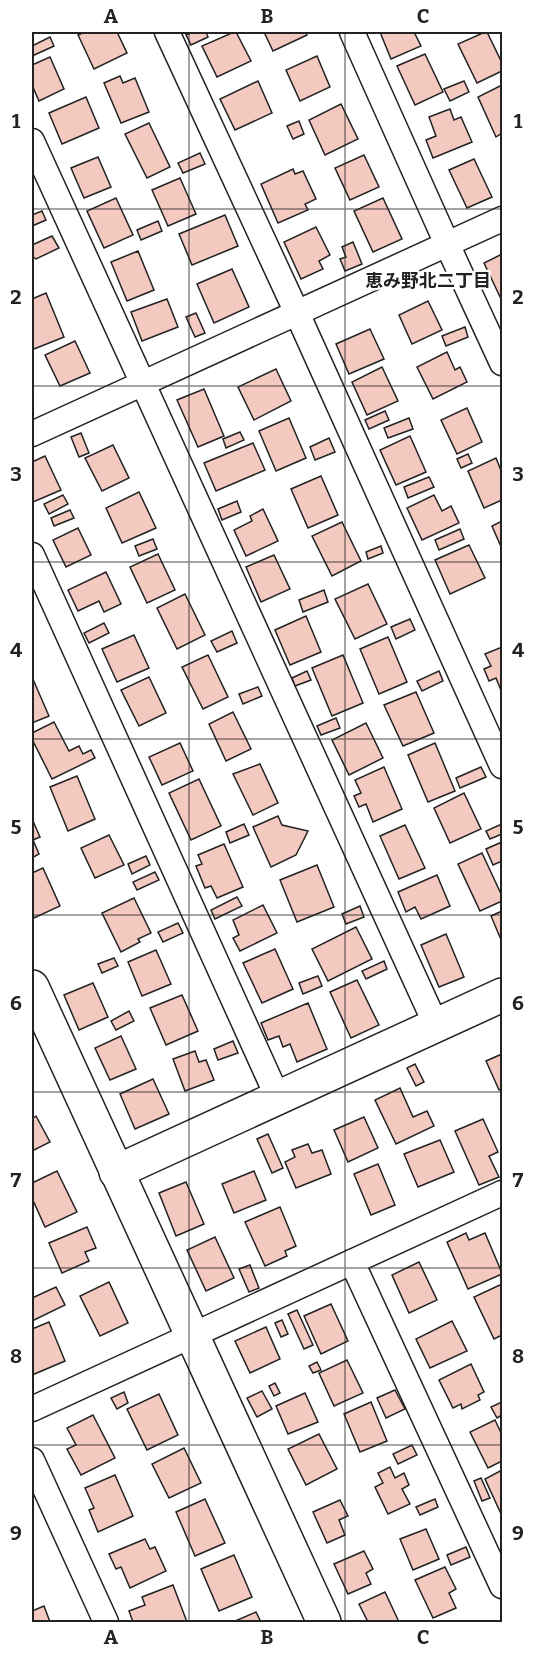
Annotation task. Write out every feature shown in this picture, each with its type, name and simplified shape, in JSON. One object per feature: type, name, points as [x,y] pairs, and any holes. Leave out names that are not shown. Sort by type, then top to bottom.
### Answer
[{"type":"street","points":[[166,32],[297,313],[502,766]]},
{"type":"street","points":[[352,32],[502,363]]},
{"type":"street","points":[[32,141],[436,1025]]},
{"type":"street","points":[[32,434],[502,219]]},
{"type":"street","points":[[32,555],[278,1098]]},
{"type":"street","points":[[32,987],[324,1623]]},
{"type":"street","points":[[116,1172],[502,995]]},
{"type":"street","points":[[32,1409],[502,1193]]},
{"type":"street","points":[[352,1262],[502,1586]]},
{"type":"street","points":[[32,1460],[106,1623]]},
{"type":"building","points":[[85,32],[117,32],[127,53],[94,69],[78,35]]},
{"type":"building","points":[[193,32],[206,32],[208,37],[191,45],[186,35]]},
{"type":"building","points":[[234,32],[251,61],[217,77],[202,46]]},
{"type":"building","points":[[264,32],[306,32],[307,35],[273,51]]},
{"type":"building","points":[[380,32],[414,32],[421,46],[391,59]]},
{"type":"building","points":[[485,32],[502,63],[502,71],[477,83],[458,44]]},
{"type":"building","points":[[50,37],[54,46],[32,56],[32,46]]},
{"type":"building","points":[[425,54],[443,92],[415,105],[397,66]]},
{"type":"building","points":[[317,56],[330,87],[300,101],[286,70]]},
{"type":"building","points":[[50,57],[64,89],[39,101],[32,85],[32,65]]},
{"type":"building","points":[[120,76],[123,83],[135,78],[149,112],[121,123],[104,83]]},
{"type":"building","points":[[258,81],[272,113],[235,130],[220,99]]},
{"type":"building","points":[[464,81],[469,92],[450,101],[444,89]]},
{"type":"building","points":[[502,85],[502,133],[496,137],[478,97]]},
{"type":"building","points":[[86,97],[99,128],[62,144],[49,113]]},
{"type":"building","points":[[341,104],[358,139],[325,155],[309,120]]},
{"type":"building","points":[[450,109],[454,120],[461,117],[472,142],[433,158],[426,140],[436,136],[429,117]]},
{"type":"building","points":[[299,121],[304,134],[293,139],[287,126]]},
{"type":"building","points":[[149,123],[170,167],[147,178],[125,134]]},
{"type":"building","points":[[200,153],[205,164],[183,173],[178,163]]},
{"type":"building","points":[[364,155],[379,187],[350,200],[335,168]]},
{"type":"building","points":[[98,157],[111,187],[84,198],[71,168]]},
{"type":"building","points":[[474,159],[492,197],[467,208],[449,170]]},
{"type":"building","points":[[293,169],[295,174],[303,171],[316,199],[305,204],[308,210],[278,223],[261,184]]},
{"type":"building","points":[[180,178],[196,214],[168,226],[152,190]]},
{"type":"building","points":[[116,198],[133,235],[104,248],[87,211]]},
{"type":"building","points":[[383,198],[402,239],[373,252],[354,211]]},
{"type":"building","points":[[42,211],[46,220],[32,226],[32,215]]},
{"type":"building","points":[[225,215],[238,246],[192,265],[179,234]]},
{"type":"building","points":[[158,221],[162,231],[141,240],[137,230]]},
{"type":"building","points":[[316,227],[330,255],[319,261],[323,269],[301,279],[284,242]]},
{"type":"building","points":[[52,236],[59,248],[36,259],[32,256],[32,245]]},
{"type":"building","points":[[353,242],[362,264],[345,271],[340,259],[346,257],[342,247]]},
{"type":"building","points":[[138,251],[154,290],[127,301],[111,262]]},
{"type":"building","points":[[502,254],[502,301],[484,263]]},
{"type":"building","points":[[232,269],[249,307],[214,323],[197,284]]},
{"type":"building","points":[[46,293],[64,337],[34,349],[32,299]]},
{"type":"building","points":[[167,299],[178,327],[142,341],[131,312]]},
{"type":"building","points":[[428,301],[442,330],[412,344],[399,315]]},
{"type":"building","points":[[196,313],[205,333],[195,337],[186,317]]},
{"type":"building","points":[[465,327],[468,337],[446,346],[442,336]]},
{"type":"building","points":[[370,329],[384,359],[349,374],[336,344]]},
{"type":"building","points":[[75,341],[90,373],[60,386],[45,355]]},
{"type":"building","points":[[447,352],[455,370],[460,367],[467,382],[433,399],[417,367]]},
{"type":"building","points":[[382,367],[398,401],[367,415],[352,382]]},
{"type":"building","points":[[276,369],[291,401],[254,420],[238,387]]},
{"type":"building","points":[[204,389],[224,436],[198,447],[177,400]]},
{"type":"building","points":[[467,408],[482,442],[457,454],[441,420]]},
{"type":"building","points":[[385,411],[389,420],[369,429],[365,420]]},
{"type":"building","points":[[289,418],[306,458],[276,471],[259,431]]},
{"type":"building","points":[[409,418],[413,429],[388,438],[384,428]]},
{"type":"building","points":[[240,432],[244,440],[226,448],[223,439]]},
{"type":"building","points":[[81,433],[89,453],[79,457],[71,437]]},
{"type":"building","points":[[410,436],[426,472],[396,485],[380,450]]},
{"type":"building","points":[[329,438],[335,452],[315,460],[310,447]]},
{"type":"building","points":[[253,443],[265,470],[216,491],[204,463]]},
{"type":"building","points":[[113,445],[129,478],[102,491],[85,458]]},
{"type":"building","points":[[468,454],[472,463],[461,468],[457,459]]},
{"type":"building","points":[[45,456],[61,490],[33,502],[32,462]]},
{"type":"building","points":[[496,458],[502,473],[502,500],[484,508],[468,471]]},
{"type":"building","points":[[321,476],[338,515],[308,528],[291,489]]},
{"type":"building","points":[[429,477],[434,487],[408,498],[404,487]]},
{"type":"building","points":[[139,492],[156,528],[122,543],[106,508]]},
{"type":"building","points":[[63,495],[68,504],[49,514],[44,504]]},
{"type":"building","points":[[434,495],[442,511],[451,506],[459,523],[422,540],[407,508]]},
{"type":"building","points":[[237,501],[241,512],[222,520],[218,509]]},
{"type":"building","points":[[263,509],[278,541],[246,556],[234,530],[252,521],[250,516]]},
{"type":"building","points":[[70,510],[74,518],[54,526],[51,518]]},
{"type":"building","points":[[502,521],[502,549],[492,526]]},
{"type":"building","points":[[342,522],[361,561],[332,576],[312,536]]},
{"type":"building","points":[[78,528],[91,555],[66,567],[53,540]]},
{"type":"building","points":[[460,529],[464,539],[439,550],[435,540]]},
{"type":"building","points":[[153,539],[157,549],[139,556],[135,546]]},
{"type":"building","points":[[469,545],[485,578],[450,594],[435,560]]},
{"type":"building","points":[[381,546],[383,553],[368,559],[366,552]]},
{"type":"building","points":[[158,554],[175,590],[147,603],[130,567]]},
{"type":"building","points":[[274,555],[290,589],[261,602],[246,567]]},
{"type":"building","points":[[106,572],[121,604],[104,612],[99,601],[78,611],[68,590]]},
{"type":"building","points":[[368,584],[387,624],[355,639],[335,599]]},
{"type":"building","points":[[324,590],[328,602],[303,612],[299,600]]},
{"type":"building","points":[[185,594],[205,635],[177,649],[157,608]]},
{"type":"building","points":[[306,616],[321,652],[290,665],[275,630]]},
{"type":"building","points":[[410,619],[415,630],[396,639],[391,627]]},
{"type":"building","points":[[104,623],[109,633],[89,643],[84,633]]},
{"type":"building","points":[[232,631],[237,643],[217,652],[211,641]]},
{"type":"building","points":[[134,635],[149,668],[117,682],[102,649]]},
{"type":"building","points":[[388,637],[407,682],[379,694],[360,649]]},
{"type":"building","points":[[502,647],[502,693],[496,678],[489,681],[484,669],[491,666],[485,654]]},
{"type":"building","points":[[208,655],[228,697],[203,709],[182,667]]},
{"type":"building","points":[[343,655],[363,703],[332,716],[312,668]]},
{"type":"building","points":[[307,671],[311,680],[295,686],[292,678]]},
{"type":"building","points":[[439,671],[443,681],[422,691],[417,681]]},
{"type":"building","points":[[32,677],[49,716],[32,723]]},
{"type":"building","points":[[149,677],[166,713],[139,726],[121,690]]},
{"type":"building","points":[[258,687],[262,696],[243,704],[239,694]]},
{"type":"building","points":[[416,692],[434,733],[403,746],[384,705]]},
{"type":"building","points":[[233,712],[251,749],[226,761],[209,724]]},
{"type":"building","points":[[336,718],[340,728],[321,735],[317,726]]},
{"type":"building","points":[[54,722],[69,751],[79,746],[83,754],[91,750],[95,758],[52,779],[32,739],[32,733]]},
{"type":"building","points":[[366,723],[383,758],[349,775],[332,740]]},
{"type":"building","points":[[180,743],[193,771],[162,785],[149,757]]},
{"type":"building","points":[[435,743],[455,791],[428,802],[408,755]]},
{"type":"building","points":[[260,764],[278,803],[253,815],[233,774]]},
{"type":"building","points":[[384,767],[402,809],[373,822],[366,804],[359,807],[354,796],[361,793],[355,780]]},
{"type":"building","points":[[481,767],[486,777],[460,788],[456,778]]},
{"type":"building","points":[[77,776],[95,819],[68,831],[50,787]]},
{"type":"building","points":[[199,779],[221,826],[191,840],[169,793]]},
{"type":"building","points":[[464,793],[481,829],[450,843],[434,808]]},
{"type":"building","points":[[278,816],[282,825],[308,831],[296,855],[271,867],[253,827]]},
{"type":"building","points":[[32,822],[40,837],[33,840],[39,854],[32,858]]},
{"type":"building","points":[[244,824],[249,835],[230,843],[226,832]]},
{"type":"building","points":[[502,824],[502,834],[490,839],[486,831]]},
{"type":"building","points":[[405,825],[425,868],[399,879],[380,836]]},
{"type":"building","points":[[109,835],[124,865],[95,878],[81,848]]},
{"type":"building","points":[[502,842],[502,861],[493,865],[486,849]]},
{"type":"building","points":[[224,844],[243,887],[217,898],[211,886],[205,888],[196,866],[202,864],[198,855]]},
{"type":"building","points":[[482,853],[502,896],[502,901],[480,911],[458,864]]},
{"type":"building","points":[[146,856],[150,865],[132,874],[128,864]]},
{"type":"building","points":[[317,865],[334,907],[297,922],[280,880]]},
{"type":"building","points":[[43,868],[60,906],[34,918],[32,873]]},
{"type":"building","points":[[155,872],[159,880],[137,890],[133,882]]},
{"type":"building","points":[[437,875],[450,906],[421,919],[415,907],[406,912],[398,892]]},
{"type":"building","points":[[237,897],[242,906],[215,919],[211,910]]},
{"type":"building","points":[[134,898],[151,933],[138,939],[140,942],[121,952],[102,913]]},
{"type":"building","points":[[263,905],[277,933],[240,951],[233,938],[239,935],[233,920]]},
{"type":"building","points":[[360,906],[364,917],[346,924],[342,914]]},
{"type":"building","points":[[502,911],[502,942],[491,916]]},
{"type":"building","points":[[178,923],[183,933],[163,942],[158,932]]},
{"type":"building","points":[[356,927],[372,959],[328,981],[312,949]]},
{"type":"building","points":[[446,934],[464,977],[439,987],[421,945]]},
{"type":"building","points":[[275,949],[293,989],[262,1003],[243,963]]},
{"type":"building","points":[[156,950],[171,984],[142,996],[128,962]]},
{"type":"building","points":[[114,958],[118,966],[102,973],[98,964]]},
{"type":"building","points":[[384,961],[387,969],[366,979],[362,971]]},
{"type":"building","points":[[318,976],[322,986],[303,994],[299,983]]},
{"type":"building","points":[[357,980],[379,1025],[351,1038],[330,992]]},
{"type":"building","points":[[93,983],[108,1017],[79,1030],[64,995]]},
{"type":"building","points":[[182,995],[198,1031],[166,1045],[150,1008]]},
{"type":"building","points":[[308,1003],[327,1049],[297,1062],[290,1044],[283,1047],[279,1036],[268,1040],[261,1023]]},
{"type":"building","points":[[129,1011],[134,1021],[116,1030],[111,1021]]},
{"type":"building","points":[[121,1036],[136,1069],[110,1080],[95,1048]]},
{"type":"building","points":[[233,1041],[238,1053],[218,1060],[214,1049]]},
{"type":"building","points":[[195,1051],[199,1062],[206,1060],[214,1080],[185,1091],[173,1059]]},
{"type":"building","points":[[502,1054],[502,1088],[499,1090],[486,1061]]},
{"type":"building","points":[[415,1064],[424,1082],[416,1086],[407,1068]]},
{"type":"building","points":[[153,1079],[169,1114],[135,1129],[120,1094]]},
{"type":"building","points":[[400,1088],[413,1117],[427,1111],[434,1126],[396,1144],[375,1100]]},
{"type":"building","points":[[36,1116],[50,1142],[32,1151],[32,1119]]},
{"type":"building","points":[[364,1117],[378,1148],[348,1162],[334,1130]]},
{"type":"building","points":[[483,1119],[498,1152],[489,1156],[499,1177],[479,1185],[455,1131]]},
{"type":"building","points":[[268,1134],[283,1168],[272,1173],[257,1139]]},
{"type":"building","points":[[440,1140],[454,1172],[418,1187],[404,1154]]},
{"type":"building","points":[[308,1144],[312,1153],[322,1150],[331,1174],[296,1188],[285,1162],[295,1157],[292,1150]]},
{"type":"building","points":[[378,1164],[395,1205],[371,1215],[354,1174]]},
{"type":"building","points":[[57,1171],[77,1212],[45,1227],[32,1198],[32,1183]]},
{"type":"building","points":[[254,1171],[266,1200],[234,1213],[222,1184]]},
{"type":"building","points":[[186,1182],[204,1224],[176,1236],[159,1193]]},
{"type":"building","points":[[280,1207],[296,1246],[285,1251],[287,1256],[265,1266],[245,1222]]},
{"type":"building","points":[[87,1227],[96,1248],[85,1252],[89,1261],[62,1273],[49,1243]]},
{"type":"building","points":[[466,1233],[469,1240],[485,1233],[502,1273],[468,1289],[447,1242]]},
{"type":"building","points":[[215,1237],[234,1278],[206,1291],[187,1250]]},
{"type":"building","points":[[419,1262],[437,1300],[409,1313],[392,1275]]},
{"type":"building","points":[[250,1265],[259,1288],[249,1292],[239,1269]]},
{"type":"building","points":[[109,1282],[128,1323],[100,1336],[80,1296]]},
{"type":"building","points":[[502,1284],[502,1335],[494,1339],[474,1297]]},
{"type":"building","points":[[56,1287],[65,1305],[32,1321],[32,1298]]},
{"type":"building","points":[[331,1304],[348,1341],[321,1354],[304,1316]]},
{"type":"building","points":[[297,1310],[313,1345],[304,1349],[288,1314]]},
{"type":"building","points":[[282,1320],[288,1334],[281,1337],[275,1323]]},
{"type":"building","points":[[452,1321],[467,1351],[430,1368],[416,1339]]},
{"type":"building","points":[[49,1322],[65,1361],[32,1375],[32,1329]]},
{"type":"building","points":[[266,1327],[280,1359],[250,1373],[235,1341]]},
{"type":"building","points":[[347,1360],[363,1393],[334,1406],[319,1373]]},
{"type":"building","points":[[317,1362],[321,1370],[313,1373],[309,1366]]},
{"type":"building","points":[[471,1364],[484,1392],[478,1395],[480,1400],[462,1409],[461,1404],[453,1408],[439,1380]]},
{"type":"building","points":[[275,1383],[280,1393],[274,1396],[269,1386]]},
{"type":"building","points":[[395,1390],[405,1409],[386,1418],[377,1398]]},
{"type":"building","points":[[262,1391],[272,1409],[257,1417],[247,1398]]},
{"type":"building","points":[[124,1392],[128,1403],[117,1409],[111,1398]]},
{"type":"building","points":[[305,1393],[318,1422],[288,1434],[276,1406]]},
{"type":"building","points":[[159,1394],[178,1435],[147,1450],[127,1409]]},
{"type":"building","points":[[371,1402],[387,1441],[360,1452],[344,1414]]},
{"type":"building","points":[[502,1402],[502,1415],[497,1418],[491,1407]]},
{"type":"building","points":[[93,1415],[115,1458],[81,1475],[67,1449],[76,1445],[67,1428]]},
{"type":"building","points":[[495,1420],[502,1435],[502,1461],[488,1468],[470,1432]]},
{"type":"building","points":[[319,1434],[337,1469],[306,1485],[288,1449]]},
{"type":"building","points":[[412,1445],[417,1455],[398,1464],[393,1454]]},
{"type":"building","points":[[184,1448],[201,1483],[169,1498],[152,1464]]},
{"type":"building","points":[[390,1467],[395,1478],[404,1473],[409,1485],[402,1489],[410,1504],[388,1514],[375,1487],[383,1483],[378,1473]]},
{"type":"building","points":[[502,1470],[502,1516],[485,1479]]},
{"type":"building","points":[[115,1475],[133,1516],[98,1532],[89,1510],[94,1508],[85,1488]]},
{"type":"building","points":[[481,1478],[490,1498],[482,1501],[474,1481]]},
{"type":"building","points":[[205,1499],[225,1543],[195,1556],[176,1512]]},
{"type":"building","points":[[435,1499],[438,1507],[420,1515],[416,1507]]},
{"type":"building","points":[[340,1500],[348,1516],[339,1520],[345,1535],[327,1543],[313,1512]]},
{"type":"building","points":[[426,1529],[439,1559],[413,1570],[400,1539]]},
{"type":"building","points":[[145,1539],[150,1549],[155,1547],[166,1571],[130,1588],[121,1567],[116,1569],[109,1554]]},
{"type":"building","points":[[466,1547],[470,1557],[451,1565],[447,1555]]},
{"type":"building","points":[[364,1551],[373,1569],[366,1573],[371,1584],[348,1594],[334,1564]]},
{"type":"building","points":[[234,1555],[252,1597],[219,1611],[201,1569]]},
{"type":"building","points":[[445,1567],[456,1589],[449,1593],[456,1608],[433,1618],[415,1580]]},
{"type":"building","points":[[173,1585],[187,1622],[133,1622],[129,1611],[145,1605],[142,1597]]},
{"type":"building","points":[[385,1592],[399,1622],[368,1622],[359,1604]]},
{"type":"building","points":[[44,1606],[50,1622],[32,1622],[32,1611]]},
{"type":"building","points":[[256,1612],[261,1622],[233,1622]]},
{"type":"district","name":"恵み野北二丁目","points":[[428,281]]}]
